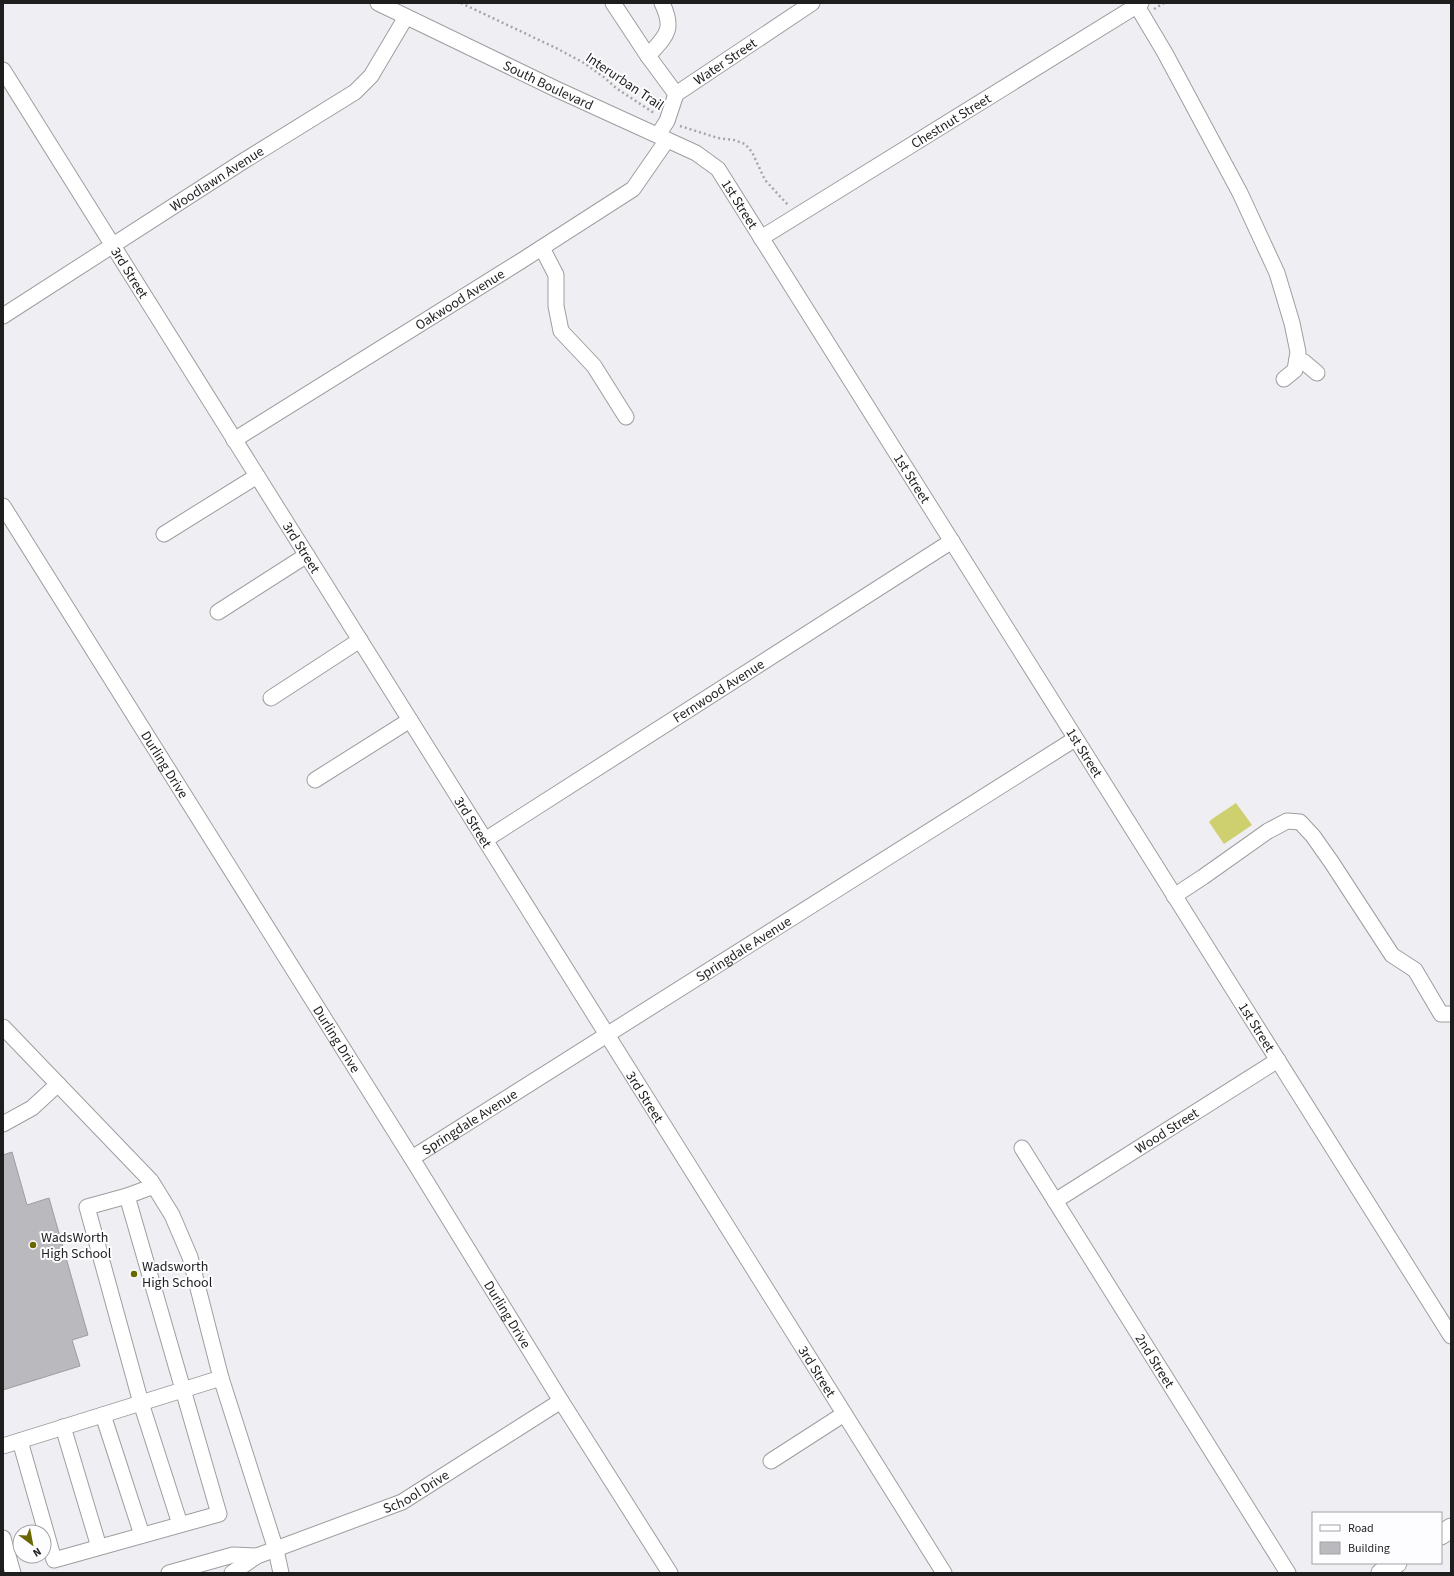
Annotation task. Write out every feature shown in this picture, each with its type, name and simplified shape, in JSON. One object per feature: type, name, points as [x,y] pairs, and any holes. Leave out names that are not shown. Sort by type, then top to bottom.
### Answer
[{"type":"main road","points":[[1442,1534],[1451,1528]]},
{"type":"main road","points":[[1381,1573],[1396,1564]]},
{"type":"street","name":"South Boulevard","points":[[378,3],[556,89],[696,153],[718,170]]},
{"type":"street","points":[[613,3],[648,56],[676,94],[662,137]]},
{"type":"street","points":[[648,56],[664,38],[669,29],[669,19],[662,3]]},
{"type":"street","name":"Water Street","points":[[676,94],[812,3]]},
{"type":"street","points":[[1139,4],[1240,194],[1277,273],[1292,323],[1298,352],[1295,370],[1284,379]]},
{"type":"street","name":"Chestnut Street","points":[[761,238],[1139,4]]},
{"type":"street","name":"Woodlawn Avenue","points":[[3,316],[242,162],[354,92],[371,76],[406,17]]},
{"type":"street","name":"3rd Street","points":[[3,70],[606,1036],[944,1573]]},
{"type":"street","name":"Oakwood Avenue","points":[[234,440],[542,248],[632,189],[662,137]]},
{"type":"street","name":"1st Street","points":[[718,170],[1278,1060],[1445,1315],[1451,1336]]},
{"type":"street","points":[[542,248],[556,275],[556,306],[561,331],[594,366],[626,417]]},
{"type":"street","points":[[1297,358],[1317,372]]},
{"type":"street","points":[[164,534],[257,476]]},
{"type":"street","name":"Durling Drive","points":[[3,506],[412,1158],[561,1401],[670,1573]]},
{"type":"street","name":"Fernwood Avenue","points":[[485,840],[952,541]]},
{"type":"street","points":[[218,612],[307,555]]},
{"type":"street","points":[[271,698],[360,640]]},
{"type":"street","points":[[315,780],[410,720]]},
{"type":"street","name":"Springdale Avenue","points":[[412,1158],[1075,739]]},
{"type":"street","points":[[1174,896],[1268,831],[1288,822],[1300,822],[1313,836],[1392,955],[1414,970],[1441,1014],[1451,1014]]},
{"type":"street","points":[[3,1027],[151,1181],[172,1215],[190,1257],[221,1378],[276,1550],[281,1573]]},
{"type":"street","name":"Wood Street","points":[[1055,1201],[1278,1060]]},
{"type":"street","points":[[3,1124],[32,1108],[58,1084]]},
{"type":"street","name":"2nd Street","points":[[1022,1148],[1288,1573]]},
{"type":"street","points":[[154,1186],[127,1196],[87,1207],[141,1403],[180,1524]]},
{"type":"street","points":[[20,1441],[54,1560],[219,1514],[127,1196]]},
{"type":"street","points":[[3,1446],[221,1378]]},
{"type":"street","name":"School Drive","points":[[232,1573],[257,1556],[402,1502],[561,1401]]},
{"type":"street","points":[[771,1461],[844,1414]]},
{"type":"street","points":[[103,1415],[142,1536]]},
{"type":"street","points":[[63,1427],[99,1547]]},
{"type":"street","points":[[3,1538],[13,1573]]},
{"type":"street","name":"School Drive","points":[[169,1573],[233,1555],[257,1556]]},
{"type":"street","points":[[1399,1564],[1405,1573]]},
{"type":"path","name":"Interurban Trail","points":[[461,3],[565,52],[605,78],[616,88],[641,105],[667,121],[718,138],[734,140],[746,144],[752,152],[769,186],[799,214]]},
{"type":"shaded area","points":[[1236,803],[1252,825],[1224,844],[1209,822]]},
{"type":"building","name":"WadsWorth High School","points":[[12,1152],[27,1205],[49,1198],[88,1335],[72,1340],[80,1366],[3,1390],[3,1155]]},
{"type":"place","name":"WadsWorth High School","points":[[33,1245]]},
{"type":"place","name":"Wadsworth High School","points":[[134,1274]]}]
